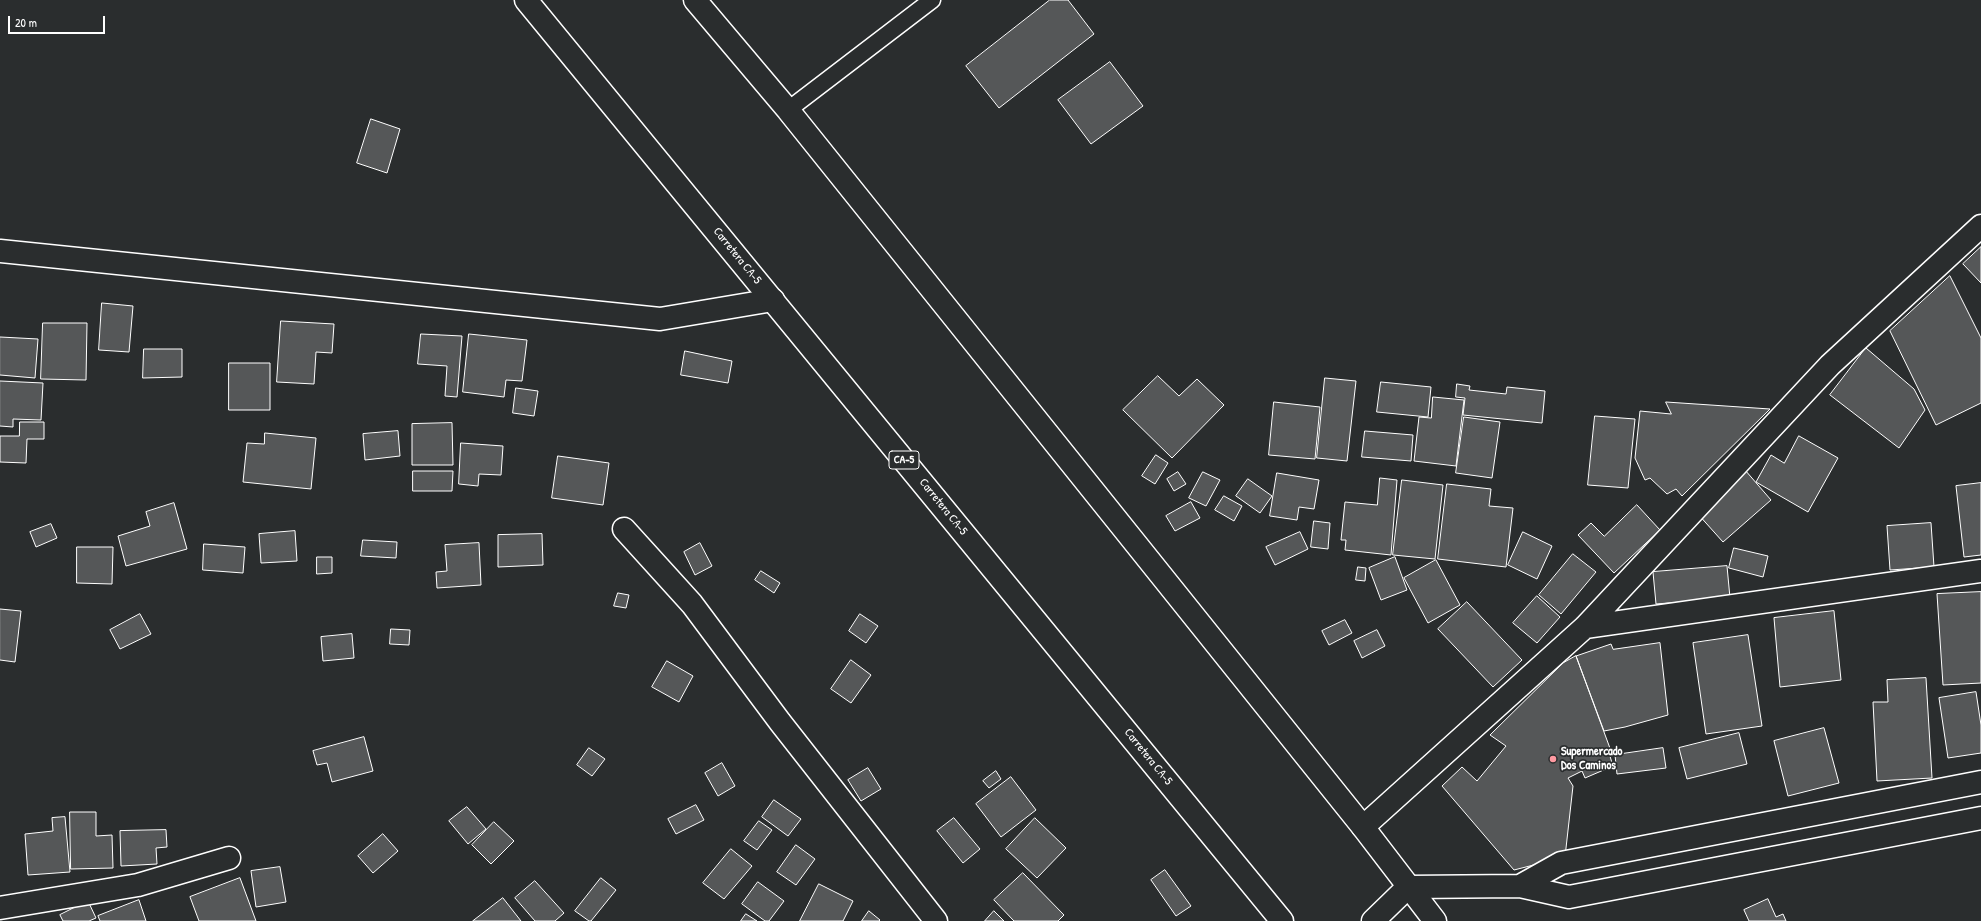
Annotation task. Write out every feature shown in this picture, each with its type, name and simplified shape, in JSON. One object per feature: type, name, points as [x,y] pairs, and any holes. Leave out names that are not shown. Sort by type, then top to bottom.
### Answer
[{"type":"main road","name":"Carretera CA-5","points":[[526,0],[1282,921]]},
{"type":"main road","points":[[695,0],[788,110],[1363,827],[1435,921]]},
{"type":"main road","points":[[1363,827],[1584,627],[1830,365],[1981,226]]},
{"type":"main road","points":[[0,251],[660,319],[773,300]]},
{"type":"main road","points":[[624,529],[692,604],[780,722],[936,921]]},
{"type":"main road","points":[[1584,627],[1981,571]]},
{"type":"main road","points":[[1520,886],[1561,863],[1981,782]]},
{"type":"main road","points":[[1373,921],[1408,887],[1520,886],[1569,897],[1981,818]]},
{"type":"main road","points":[[0,908],[138,885],[230,858]]},
{"type":"lane","points":[[788,110],[932,0]]},
{"type":"building","points":[[1050,0],[1068,0],[1094,34],[999,108],[966,66]]},
{"type":"building","points":[[1110,62],[1143,106],[1091,144],[1058,100]]},
{"type":"building","points":[[371,119],[400,129],[387,173],[357,163]]},
{"type":"building","points":[[1981,247],[1981,283],[1963,264]]},
{"type":"building","points":[[1950,276],[1981,338],[1981,403],[1936,425],[1890,331]]},
{"type":"building","points":[[102,303],[133,306],[129,352],[99,350]]},
{"type":"building","points":[[281,321],[334,324],[332,353],[316,352],[314,384],[277,382]]},
{"type":"building","points":[[43,323],[87,323],[86,380],[41,379]]},
{"type":"building","points":[[421,334],[462,336],[457,397],[445,396],[447,366],[418,364]]},
{"type":"building","points":[[469,334],[527,340],[522,381],[506,380],[504,397],[463,392]]},
{"type":"building","points":[[0,337],[38,339],[35,378],[0,375]]},
{"type":"building","points":[[1866,348],[1914,389],[1925,410],[1899,448],[1830,395]]},
{"type":"building","points":[[144,349],[182,349],[182,377],[143,378]]},
{"type":"building","points":[[685,351],[732,361],[728,383],[681,375]]},
{"type":"building","points":[[229,363],[270,363],[270,410],[229,410]]},
{"type":"building","points":[[1158,376],[1179,396],[1197,379],[1224,405],[1172,458],[1123,410]]},
{"type":"building","points":[[1325,378],[1356,381],[1347,461],[1317,458]]},
{"type":"building","points":[[0,381],[43,383],[41,420],[13,419],[13,427],[0,426]]},
{"type":"building","points":[[1381,382],[1431,387],[1428,417],[1377,412]]},
{"type":"building","points":[[1457,384],[1470,386],[1469,390],[1506,394],[1507,387],[1545,391],[1542,423],[1463,415],[1465,398],[1456,397]]},
{"type":"building","points":[[516,388],[538,391],[534,416],[513,413]]},
{"type":"building","points":[[1433,397],[1464,400],[1456,466],[1414,461],[1419,417],[1431,418]]},
{"type":"building","points":[[1274,402],[1320,407],[1315,459],[1269,455]]},
{"type":"building","points":[[1666,402],[1770,409],[1682,496],[1676,489],[1667,494],[1650,478],[1645,480],[1635,458],[1640,411],[1671,414]]},
{"type":"building","points":[[1595,416],[1635,419],[1628,488],[1588,485]]},
{"type":"building","points":[[1464,417],[1500,422],[1492,478],[1456,473]]},
{"type":"building","points":[[20,422],[44,422],[44,439],[27,439],[26,463],[0,462],[0,436],[19,436]]},
{"type":"building","points":[[452,423],[453,465],[412,465],[412,424]]},
{"type":"building","points":[[398,431],[400,456],[365,460],[363,434]]},
{"type":"building","points":[[1365,431],[1413,435],[1411,461],[1362,457]]},
{"type":"building","points":[[265,433],[316,438],[311,489],[243,482],[247,443],[264,444]]},
{"type":"building","points":[[1799,436],[1838,458],[1808,512],[1756,482],[1771,455],[1784,463]]},
{"type":"building","points":[[461,443],[503,446],[501,475],[479,474],[478,486],[459,484]]},
{"type":"building","points":[[1156,455],[1168,463],[1155,484],[1142,476]]},
{"type":"building","points":[[558,456],[609,463],[603,505],[552,498]]},
{"type":"building","points":[[1745,470],[1771,500],[1723,542],[1697,513]]},
{"type":"building","points":[[413,471],[453,471],[452,491],[413,491]]},
{"type":"building","points":[[1178,472],[1186,484],[1174,491],[1167,479]]},
{"type":"building","points":[[1203,472],[1220,480],[1206,506],[1189,498]]},
{"type":"building","points":[[1277,473],[1319,480],[1314,509],[1299,507],[1297,520],[1270,516]]},
{"type":"building","points":[[1380,478],[1397,480],[1391,555],[1345,550],[1346,540],[1341,540],[1345,502],[1377,505]]},
{"type":"building","points":[[1248,479],[1272,496],[1260,513],[1236,496]]},
{"type":"building","points":[[1402,480],[1443,485],[1435,559],[1393,555]]},
{"type":"building","points":[[1981,483],[1981,555],[1964,557],[1956,486]]},
{"type":"building","points":[[1447,484],[1491,489],[1489,506],[1513,508],[1506,567],[1438,559]]},
{"type":"building","points":[[1224,496],[1242,506],[1234,521],[1215,510]]},
{"type":"building","points":[[1191,502],[1200,518],[1175,531],[1166,516]]},
{"type":"building","points":[[174,503],[187,549],[126,566],[118,536],[150,526],[146,512]]},
{"type":"building","points":[[1637,505],[1660,530],[1614,573],[1578,535],[1591,523],[1604,536]]},
{"type":"building","points":[[1314,521],[1330,523],[1328,549],[1311,547]]},
{"type":"building","points":[[1931,523],[1934,567],[1890,570],[1887,526]]},
{"type":"building","points":[[51,524],[57,538],[36,547],[30,532]]},
{"type":"building","points":[[295,531],[297,561],[261,563],[259,534]]},
{"type":"building","points":[[1300,532],[1308,549],[1275,565],[1266,547]]},
{"type":"building","points":[[1523,532],[1552,546],[1537,579],[1508,565]]},
{"type":"building","points":[[542,534],[543,565],[498,567],[498,535]]},
{"type":"building","points":[[363,540],[397,542],[396,558],[361,556]]},
{"type":"building","points":[[479,543],[481,585],[437,588],[436,572],[447,571],[445,545]]},
{"type":"building","points":[[700,543],[712,566],[695,575],[684,552]]},
{"type":"building","points":[[204,544],[245,547],[243,573],[203,570]]},
{"type":"building","points":[[77,547],[113,547],[112,584],[77,583]]},
{"type":"building","points":[[1734,548],[1768,556],[1763,577],[1729,568]]},
{"type":"building","points":[[1573,554],[1596,572],[1561,614],[1539,595]]},
{"type":"building","points":[[317,557],[332,557],[332,573],[317,574]]},
{"type":"building","points":[[1395,557],[1407,590],[1381,600],[1369,568]]},
{"type":"building","points":[[1436,560],[1460,605],[1428,623],[1404,578]]},
{"type":"building","points":[[1727,566],[1730,598],[1656,604],[1653,572]]},
{"type":"building","points":[[1358,567],[1366,568],[1365,581],[1356,580]]},
{"type":"building","points":[[761,571],[780,583],[774,593],[755,580]]},
{"type":"building","points":[[1981,592],[1981,683],[1943,685],[1937,594]]},
{"type":"building","points":[[618,593],[629,595],[626,608],[614,606]]},
{"type":"building","points":[[1537,596],[1560,617],[1537,643],[1513,623]]},
{"type":"building","points":[[1467,602],[1522,660],[1493,687],[1438,629]]},
{"type":"building","points":[[0,609],[21,611],[15,662],[0,660]]},
{"type":"building","points":[[1834,611],[1841,680],[1780,687],[1774,618]]},
{"type":"building","points":[[140,614],[151,634],[120,649],[110,630]]},
{"type":"building","points":[[860,614],[878,626],[866,643],[849,631]]},
{"type":"building","points":[[1345,620],[1352,633],[1329,645],[1322,631]]},
{"type":"building","points":[[391,629],[410,630],[409,645],[390,644]]},
{"type":"building","points":[[1377,630],[1385,646],[1362,658],[1354,641]]},
{"type":"building","points":[[352,634],[354,658],[323,661],[321,637]]},
{"type":"building","points":[[1748,635],[1762,726],[1706,734],[1693,643]]},
{"type":"building","points":[[1660,643],[1668,715],[1625,727],[1604,731],[1576,656],[1611,644],[1613,649]]},
{"type":"building","name":"Supermercado Dos Caminos","points":[[1576,656],[1611,751],[1609,753],[1613,766],[1585,778],[1582,771],[1568,778],[1573,786],[1565,857],[1514,870],[1442,786],[1462,767],[1477,781],[1506,746],[1490,735],[1563,663]]},
{"type":"building","points":[[851,660],[871,675],[851,703],[831,689]]},
{"type":"building","points":[[667,661],[693,676],[679,702],[652,687]]},
{"type":"building","points":[[1926,678],[1932,778],[1877,781],[1873,702],[1888,702],[1887,680]]},
{"type":"building","points":[[1976,692],[1981,725],[1981,753],[1948,758],[1939,698]]},
{"type":"building","points":[[1824,728],[1839,783],[1788,796],[1774,741]]},
{"type":"building","points":[[1739,733],[1747,764],[1687,779],[1679,748]]},
{"type":"building","points":[[364,737],[373,771],[332,782],[327,763],[317,765],[313,751]]},
{"type":"building","points":[[589,748],[605,759],[592,776],[577,765]]},
{"type":"building","points":[[1663,748],[1666,768],[1617,774],[1615,755]]},
{"type":"building","points":[[722,763],[735,786],[718,796],[705,773]]},
{"type":"building","points":[[868,768],[881,789],[861,801],[848,780]]},
{"type":"building","points":[[996,771],[1001,779],[989,788],[983,781]]},
{"type":"building","points":[[1011,777],[1036,810],[1001,837],[976,804]]},
{"type":"building","points":[[774,800],[801,819],[788,836],[762,817]]},
{"type":"building","points":[[696,805],[704,820],[676,834],[668,819]]},
{"type":"building","points":[[467,807],[486,829],[468,844],[449,821]]},
{"type":"building","points":[[70,812],[96,812],[96,836],[112,835],[113,868],[71,869]]},
{"type":"building","points":[[65,817],[70,872],[28,875],[25,834],[53,831],[52,818]]},
{"type":"building","points":[[954,818],[980,849],[963,863],[937,831]]},
{"type":"building","points":[[1035,818],[1066,848],[1037,878],[1006,849]]},
{"type":"building","points":[[759,821],[772,830],[757,850],[744,841]]},
{"type":"building","points":[[494,822],[514,841],[491,864],[472,845]]},
{"type":"building","points":[[166,830],[167,847],[156,848],[157,864],[121,866],[120,831]]},
{"type":"building","points":[[383,834],[398,851],[373,873],[358,856]]},
{"type":"building","points":[[796,845],[815,859],[796,885],[777,872]]},
{"type":"building","points":[[731,849],[752,866],[724,899],[703,883]]},
{"type":"building","points":[[280,867],[286,902],[256,907],[251,871]]},
{"type":"building","points":[[1165,870],[1191,906],[1176,916],[1151,880]]},
{"type":"building","points":[[1023,873],[1064,915],[1058,921],[1014,921],[994,900]]},
{"type":"building","points":[[240,878],[256,921],[199,921],[190,897]]},
{"type":"building","points":[[601,878],[616,890],[591,921],[589,921],[575,911]]},
{"type":"building","points":[[535,881],[564,913],[555,921],[535,921],[515,898]]},
{"type":"building","points":[[758,882],[784,901],[769,921],[765,921],[742,904]]},
{"type":"building","points":[[819,884],[853,901],[843,921],[800,921]]},
{"type":"building","points":[[503,898],[521,921],[473,921]]},
{"type":"building","points":[[1768,899],[1776,917],[1783,914],[1786,921],[1749,921],[1744,910]]},
{"type":"building","points":[[139,900],[146,921],[100,921],[98,916]]},
{"type":"building","points":[[88,901],[96,918],[89,921],[63,921],[60,915]]},
{"type":"building","points":[[869,911],[880,920],[862,921]]},
{"type":"building","points":[[994,911],[1004,921],[985,921]]},
{"type":"building","points":[[746,914],[757,921],[741,921]]},
{"type":"place","name":"Supermercado Dos Caminos","points":[[1553,759]]}]
